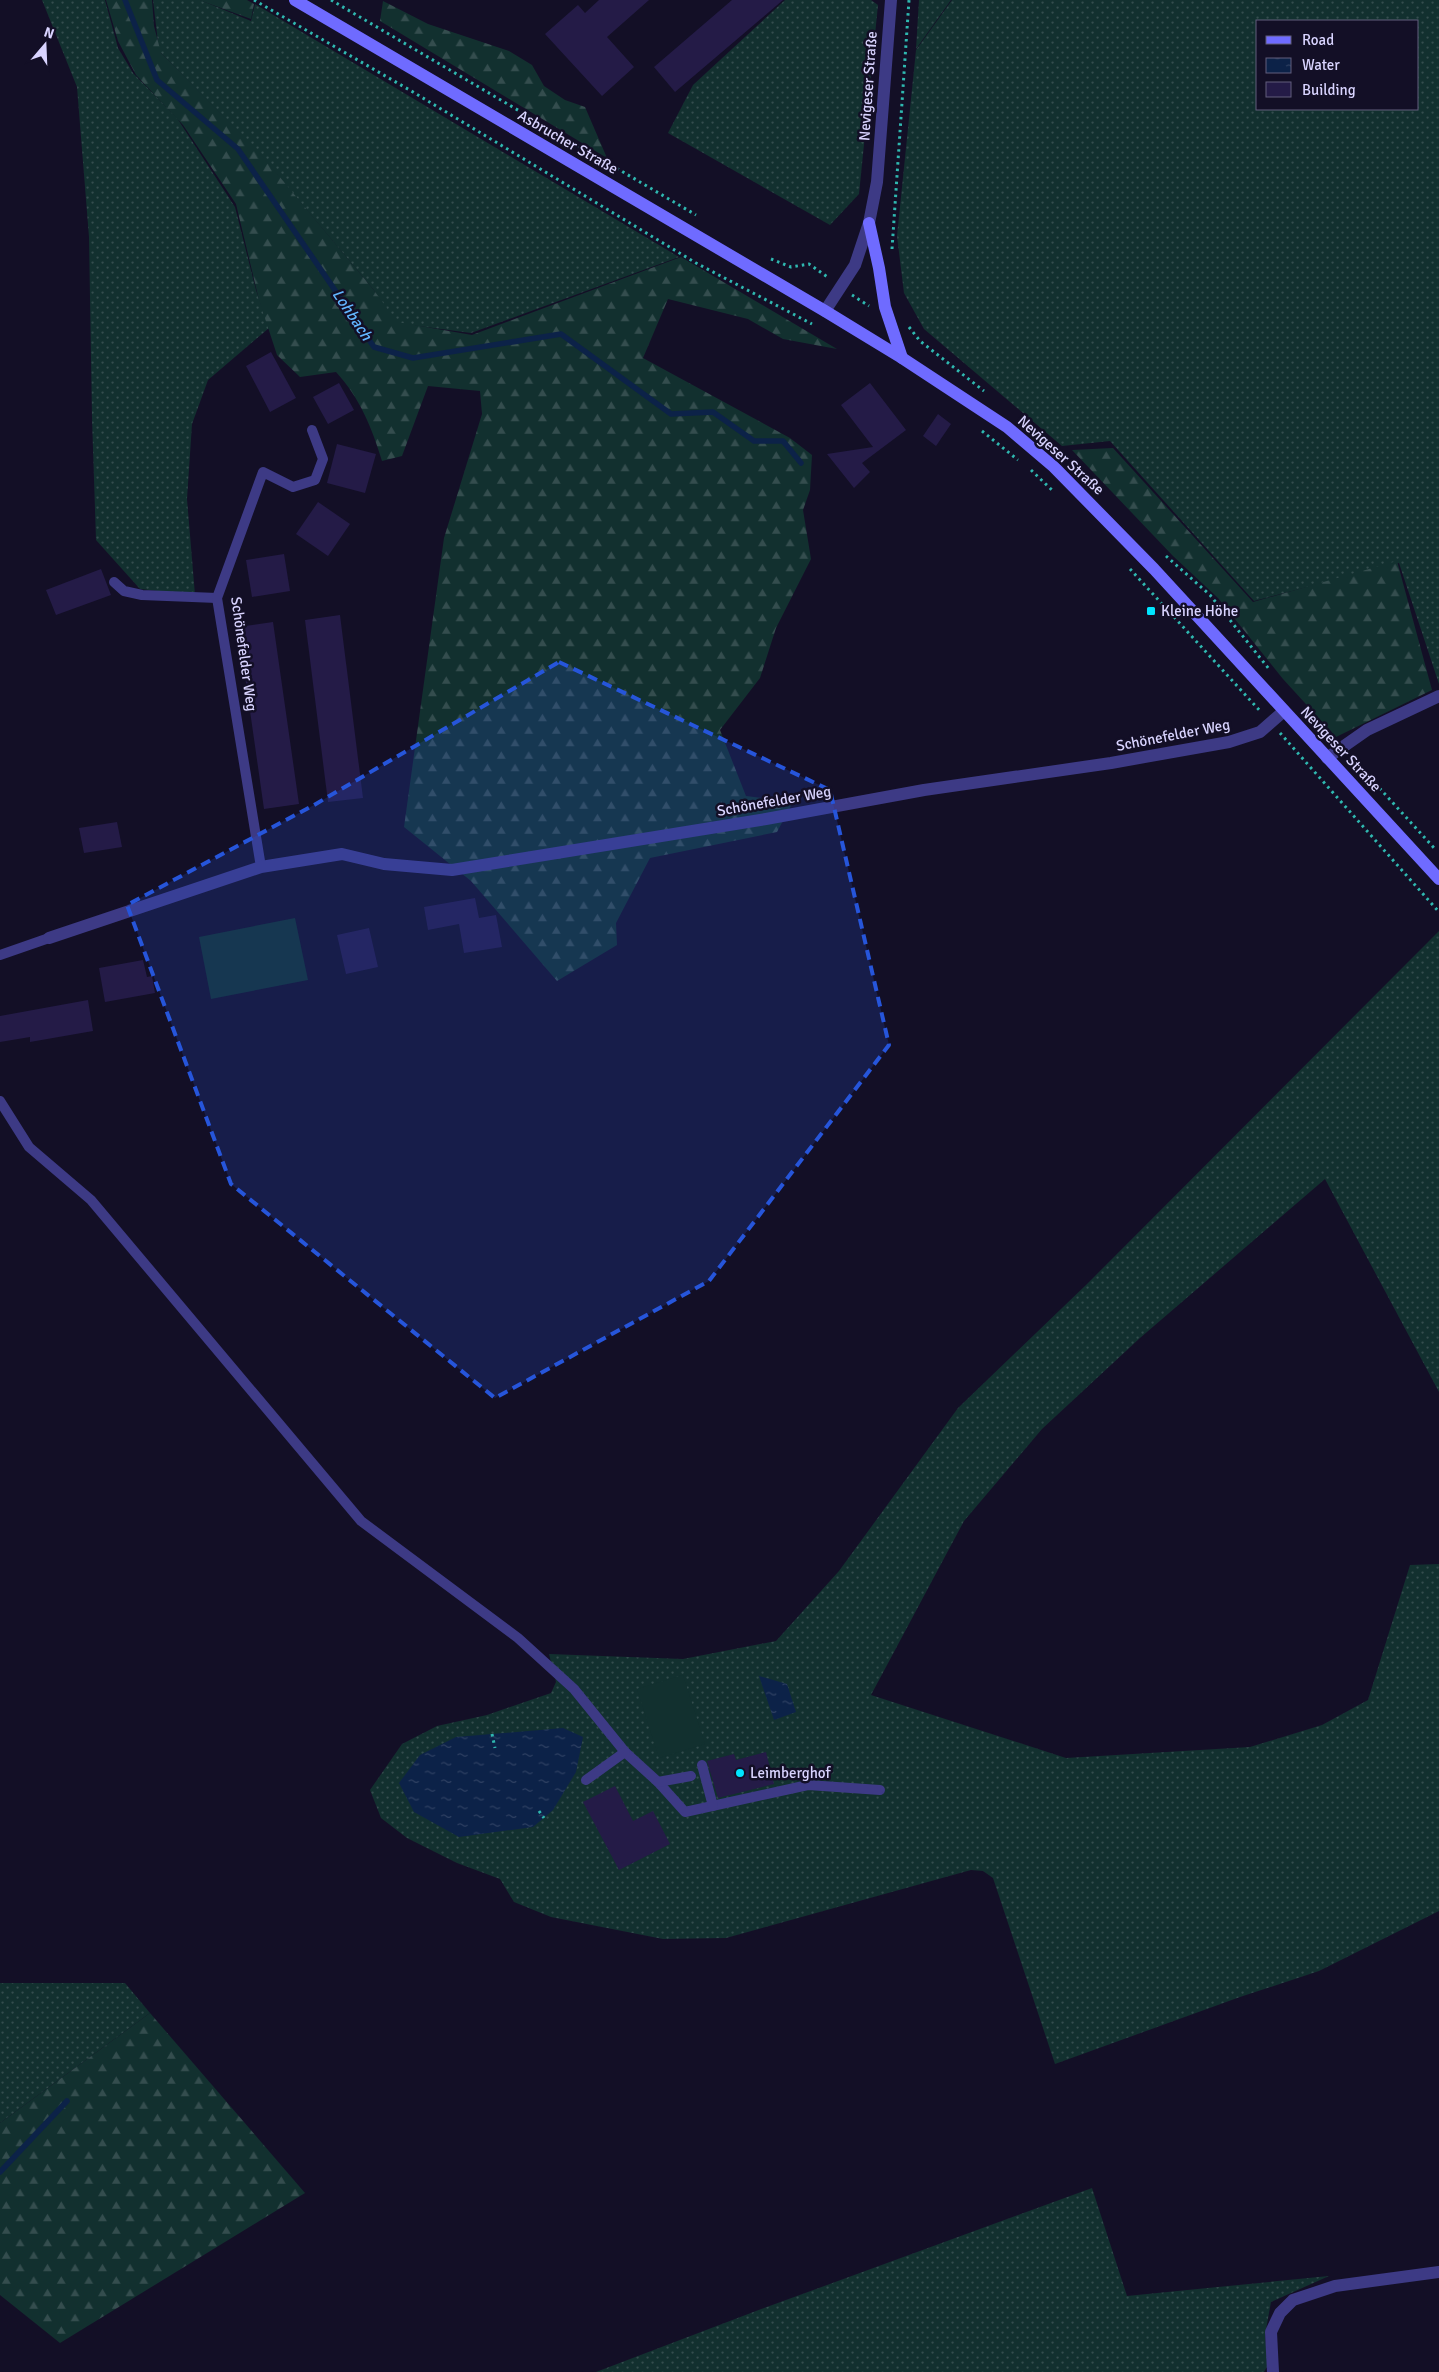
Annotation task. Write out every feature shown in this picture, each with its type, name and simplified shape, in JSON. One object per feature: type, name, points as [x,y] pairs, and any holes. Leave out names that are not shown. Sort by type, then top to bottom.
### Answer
[{"type":"main road","name":"Asbrucher Straße","points":[[295,0],[825,311]]},
{"type":"main road","points":[[869,223],[885,307],[902,358]]},
{"type":"main road","name":"Nevigeser Straße","points":[[825,311],[902,358],[1007,427],[1054,467],[1154,569],[1439,879]]},
{"type":"street","name":"Nevigeser Straße","points":[[825,311],[855,265],[869,223],[877,182],[891,0]]},
{"type":"street","points":[[1327,758],[1367,730],[1439,696]]},
{"type":"street","name":"Schönefelder Weg","points":[[49,938],[261,868],[342,854],[384,864],[452,870],[766,819],[924,790],[1111,763],[1229,742],[1260,732],[1284,711]]},
{"type":"street","points":[[1273,2372],[1271,2332],[1280,2313],[1293,2300],[1335,2286],[1439,2272]]},
{"type":"lane","name":"Schönefelder Weg","points":[[261,868],[217,598],[264,472],[292,487],[315,480],[323,459],[312,430]]},
{"type":"lane","points":[[114,582],[124,591],[142,594],[217,598]]},
{"type":"lane","name":"Schönefelder Weg","points":[[0,955],[49,938]]},
{"type":"lane","points":[[0,1101],[29,1147],[91,1200],[361,1521],[518,1638],[574,1689],[625,1752],[658,1782],[685,1812],[808,1785],[880,1790]]},
{"type":"lane","points":[[586,1780],[625,1752]]},
{"type":"lane","points":[[702,1766],[713,1806]]},
{"type":"lane","points":[[658,1782],[691,1776]]},
{"type":"path","points":[[254,0],[413,92],[696,263],[813,324]]},
{"type":"path","points":[[331,0],[705,220]]},
{"type":"path","points":[[892,252],[909,0]]},
{"type":"path","points":[[762,254],[791,267],[809,264],[875,309],[885,307]]},
{"type":"path","points":[[974,425],[1026,465],[1061,499]]},
{"type":"path","points":[[1129,568],[1270,722],[1439,912]]},
{"type":"path","points":[[1360,768],[1439,853]]},
{"type":"path","points":[[492,1734],[495,1748]]},
{"type":"path","points":[[539,1811],[544,1818]]},
{"type":"highlighted area","points":[[559,662],[830,790],[889,1045],[709,1281],[495,1398],[231,1184],[127,905],[314,805]]},
{"type":"green space","points":[[42,0],[105,0],[118,48],[133,73],[177,118],[235,207],[256,290],[269,328],[208,380],[192,424],[187,499],[195,595],[140,589],[96,540],[89,237],[77,87]]},
{"type":"green space","points":[[106,0],[152,0],[154,26],[161,53],[259,152],[373,289],[397,322],[472,335],[681,257],[837,349],[783,339],[748,319],[668,299],[643,358],[790,438],[812,455],[810,490],[803,510],[811,559],[776,628],[760,678],[720,730],[746,796],[793,802],[777,832],[650,858],[616,923],[617,945],[557,981],[471,881],[404,827],[444,538],[482,414],[480,391],[428,386],[402,456],[382,461],[364,414],[352,392],[336,372],[300,377],[277,355],[259,300],[236,204],[183,125],[136,75],[118,41]]},
{"type":"green space","points":[[153,0],[200,0],[251,21],[255,4],[679,257],[471,333],[396,323],[373,289],[260,154],[159,51]]},
{"type":"green space","points":[[199,0],[247,0],[254,4],[251,19]]},
{"type":"green space","points":[[785,0],[871,0],[878,5],[859,194],[830,225],[668,133],[693,85]]},
{"type":"green space","points":[[919,0],[951,0],[916,49]]},
{"type":"green space","points":[[952,0],[1439,0],[1439,684],[1399,563],[1254,601],[1110,441],[1062,446],[924,329],[904,293],[897,236],[916,50]]},
{"type":"green space","points":[[383,1],[428,24],[509,51],[532,65],[544,86],[565,100],[585,107],[607,158],[380,21]]},
{"type":"green space","points":[[1113,448],[1253,602],[1397,561],[1432,690],[1336,737],[1283,679],[1218,598],[1173,556],[1072,450]]},
{"type":"green space","points":[[295,918],[308,980],[211,999],[199,937]]},
{"type":"green space","points":[[1439,931],[1439,1392],[1325,1179],[1140,1338],[1042,1429],[964,1521],[871,1695],[1066,1758],[1250,1747],[1322,1725],[1368,1700],[1410,1565],[1439,1564],[1439,1911],[1319,1971],[1240,1997],[1055,2064],[993,1878],[983,1871],[971,1870],[726,1938],[663,1939],[551,1917],[514,1902],[500,1879],[457,1863],[407,1838],[381,1818],[370,1790],[402,1744],[437,1726],[487,1715],[551,1693],[556,1682],[549,1654],[683,1659],[776,1641],[839,1571],[958,1408],[1087,1284]]},
{"type":"green space","points":[[683,1675],[705,1744],[659,1758],[637,1689]]},
{"type":"green space","points":[[0,1983],[125,1983],[150,2013],[0,2123]]},
{"type":"green space","points":[[150,2013],[305,2193],[60,2343],[0,2295],[0,2123]]},
{"type":"green space","points":[[1092,2188],[1127,2296],[1329,2276],[1271,2302],[1265,2335],[1268,2365],[1264,2372],[596,2372],[756,2311]]},
{"type":"water","points":[[759,1676],[787,1684],[796,1712],[774,1720]]},
{"type":"water","points":[[563,1728],[583,1737],[576,1772],[553,1810],[533,1827],[459,1837],[414,1812],[399,1783],[420,1755],[456,1737]]},
{"type":"building","points":[[599,0],[649,0],[607,37],[634,67],[602,96],[545,34],[578,5],[585,13]]},
{"type":"building","points":[[732,0],[783,0],[675,92],[654,67]]},
{"type":"building","points":[[271,352],[296,398],[270,412],[246,366]]},
{"type":"building","points":[[339,383],[354,410],[328,424],[313,397]]},
{"type":"building","points":[[870,383],[906,430],[862,463],[870,472],[854,488],[827,454],[873,447],[841,405]]},
{"type":"building","points":[[938,414],[951,424],[936,446],[923,436]]},
{"type":"building","points":[[337,444],[376,454],[365,493],[327,483]]},
{"type":"building","points":[[318,502],[350,524],[328,556],[296,534]]},
{"type":"building","points":[[284,554],[290,591],[252,597],[246,560]]},
{"type":"building","points":[[101,569],[111,595],[56,615],[46,590]]},
{"type":"building","points":[[340,615],[363,798],[328,802],[305,620]]},
{"type":"building","points":[[273,622],[299,804],[264,809],[238,627]]},
{"type":"building","points":[[117,822],[122,847],[84,853],[79,828]]},
{"type":"building","points":[[475,898],[479,918],[496,915],[502,947],[464,953],[459,924],[428,930],[424,907]]},
{"type":"building","points":[[369,928],[378,967],[346,974],[337,935]]},
{"type":"building","points":[[143,960],[147,977],[152,976],[155,993],[105,1002],[99,968]]},
{"type":"building","points":[[88,1000],[93,1031],[30,1042],[30,1037],[0,1042],[0,1016]]},
{"type":"building","name":"Leimberghof","points":[[766,1752],[774,1784],[718,1798],[707,1761],[734,1754],[736,1760]]},
{"type":"building","points":[[615,1786],[633,1821],[653,1811],[670,1844],[619,1870],[583,1802]]},
{"type":"waterway","name":"Lohbach","points":[[125,0],[157,80],[238,149],[374,347],[413,358],[561,334],[671,414],[713,412],[754,441],[783,441],[801,463]]},
{"type":"waterway","points":[[0,2172],[67,2101]]},
{"type":"place","name":"Kleine Höhe","points":[[1151,611]]},
{"type":"place","name":"Leimberghof","points":[[740,1773]]}]
